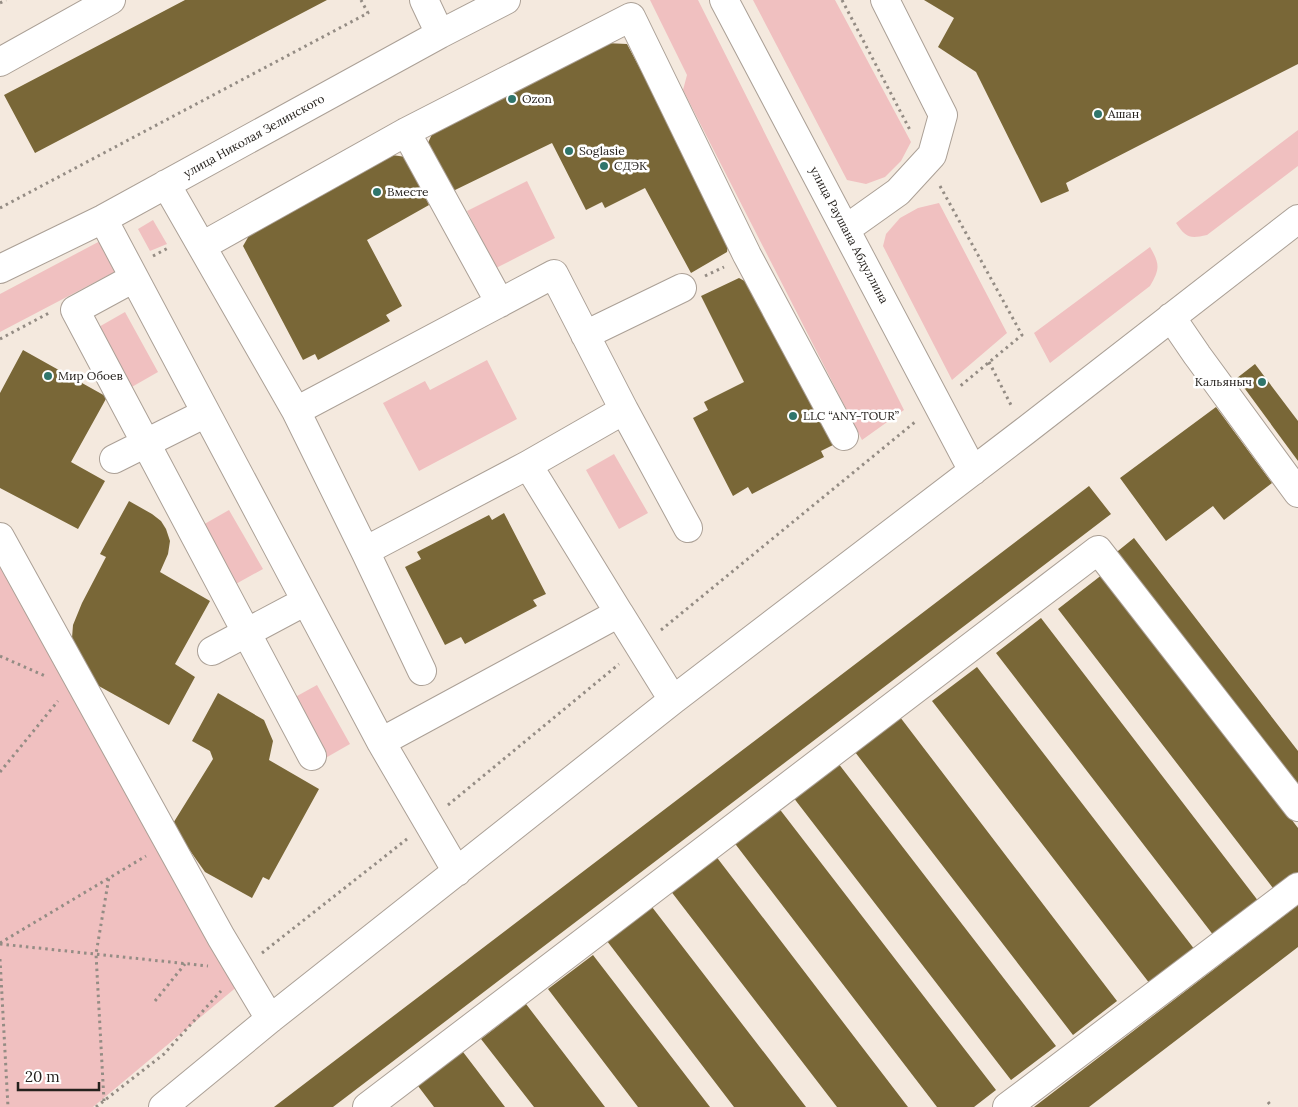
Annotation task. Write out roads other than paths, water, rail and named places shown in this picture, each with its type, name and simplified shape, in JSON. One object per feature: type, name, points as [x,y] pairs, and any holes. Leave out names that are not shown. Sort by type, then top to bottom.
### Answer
[{"type":"street","points":[[0,62],[111,0]]},
{"type":"street","points":[[424,0],[440,34]]},
{"type":"street","name":"улица Николая Зелинского","points":[[1,265],[103,219],[440,34],[506,0]]},
{"type":"street","name":"улица Раушана Абдуллина","points":[[724,0],[973,471]]},
{"type":"street","points":[[846,229],[898,192],[932,155],[943,115],[885,0]]},
{"type":"street","points":[[202,246],[406,132],[631,17],[747,255],[844,436]]},
{"type":"street","points":[[406,132],[500,303]]},
{"type":"street","points":[[166,184],[296,411],[422,671]]},
{"type":"street","points":[[103,219],[381,742],[458,872]]},
{"type":"street","points":[[163,1107],[270,1019],[673,700],[1298,219]]},
{"type":"street","points":[[296,411],[554,274],[624,410],[688,528]]},
{"type":"street","points":[[134,278],[75,310],[312,756]]},
{"type":"street","points":[[585,335],[682,288]]},
{"type":"street","points":[[1171,317],[1298,493]]},
{"type":"street","points":[[365,551],[528,465],[624,410]]},
{"type":"street","points":[[114,459],[206,414]]},
{"type":"street","points":[[528,465],[673,700]]},
{"type":"street","points":[[0,537],[216,928],[270,1019]]},
{"type":"street","points":[[367,1107],[1098,550],[1298,808]]},
{"type":"street","points":[[212,651],[306,601]]},
{"type":"street","points":[[381,742],[618,613]]},
{"type":"street","points":[[1013,1105],[1298,887]]},
{"type":"place","name":"Ozon","points":[[512,99]]},
{"type":"place","name":"Ашан","points":[[1098,114]]},
{"type":"place","name":"Soglasie","points":[[569,151]]},
{"type":"place","name":"СДЭК","points":[[604,166]]},
{"type":"place","name":"Вместе","points":[[377,192]]},
{"type":"place","name":"Мир Обоев","points":[[48,376]]},
{"type":"place","name":"Кальяныч","points":[[1262,382]]},
{"type":"place","name":"LLC “ANY-TOUR”","points":[[793,416]]}]
